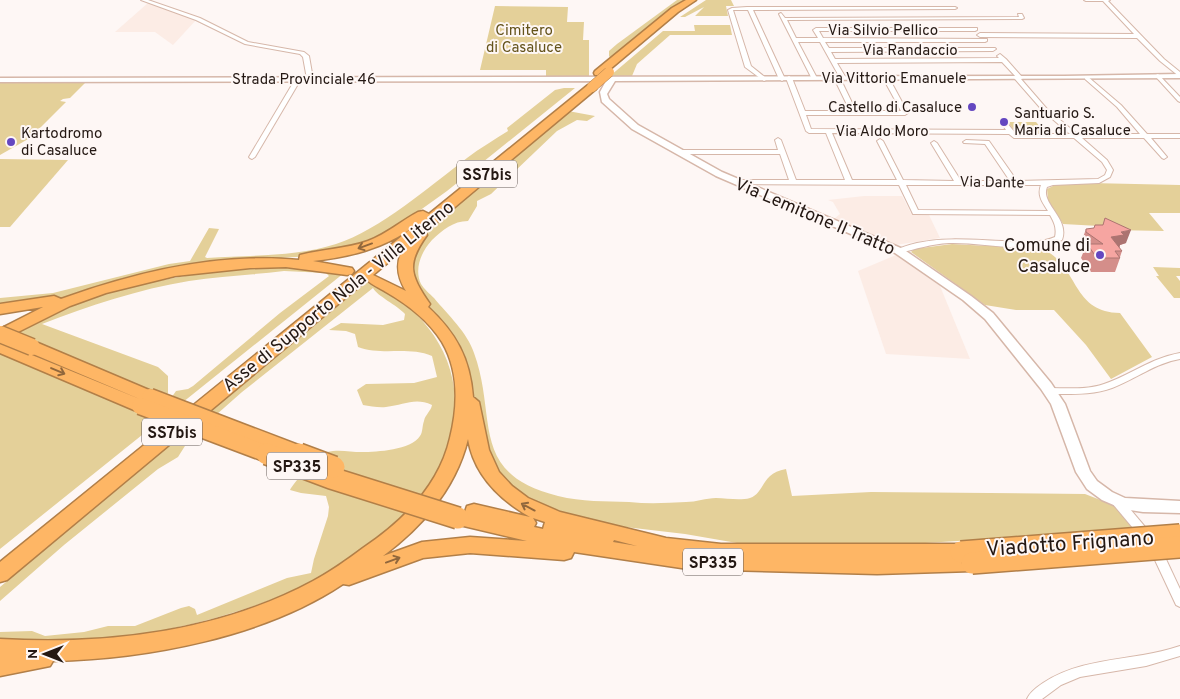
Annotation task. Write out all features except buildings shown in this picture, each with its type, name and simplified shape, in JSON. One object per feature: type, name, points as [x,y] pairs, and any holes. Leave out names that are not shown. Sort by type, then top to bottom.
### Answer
[{"type":"highway","name":"Asse di Supporto Nola - Villa Literno","points":[[606,78],[676,10],[692,0]]},
{"type":"highway","name":"Asse di Supporto Nola - Villa Literno","points":[[0,559],[423,215],[587,84],[606,78],[676,16],[699,0]]},
{"type":"highway","name":"Asse di Supporto Nola - Villa Literno","points":[[0,574],[443,210],[587,84]]},
{"type":"highway","points":[[315,590],[348,570],[394,536],[418,513],[437,489],[455,454],[461,431],[464,390],[457,356],[405,277],[404,261],[415,241],[436,221],[443,210]]},
{"type":"highway","points":[[0,309],[46,303],[182,271],[327,256],[353,250],[381,240],[423,215]]},
{"type":"highway","points":[[236,264],[288,263],[347,270]]},
{"type":"highway","points":[[373,279],[406,296],[430,316]]},
{"type":"highway","points":[[0,335],[48,311],[125,284]]},
{"type":"highway","name":"SP335","points":[[0,335],[32,347],[145,401]]},
{"type":"highway","name":"SP335","points":[[7,350],[145,401],[331,478],[578,545],[682,555],[877,566],[967,558]]},
{"type":"highway","points":[[464,390],[471,403],[475,437],[486,466],[500,486],[516,500],[528,508],[561,522],[682,555]]},
{"type":"highway","name":"Viadotto Frignano","points":[[967,558],[1180,535]]},
{"type":"highway","points":[[0,666],[145,644],[208,630],[266,612],[315,590],[422,550],[470,544],[546,549],[611,558],[682,555]]},
{"type":"highway","name":"Viadotto Frignano","points":[[967,558],[1180,548]]},
{"type":"highway","points":[[0,649],[21,651],[93,651]]},
{"type":"street","points":[[143,0],[198,19],[247,43],[302,53],[306,56],[310,79]]},
{"type":"street","points":[[832,0],[837,8]]},
{"type":"street","points":[[882,0],[887,8]]},
{"type":"street","name":"Via Dante","points":[[735,182],[1052,183],[1099,181],[1105,178],[1110,173],[1108,164],[1045,110],[1004,60],[947,0]]},
{"type":"street","points":[[1086,0],[1109,0]]},
{"type":"street","points":[[1104,0],[1180,76]]},
{"type":"street","points":[[764,78],[748,67],[730,10],[735,8],[954,8]]},
{"type":"street","name":"Via Aldo Moro","points":[[749,8],[786,78],[809,131],[1012,132]]},
{"type":"street","points":[[778,8],[814,78]]},
{"type":"street","points":[[784,19],[1022,18],[1020,16]]},
{"type":"street","name":"Via Silvio Pellico","points":[[853,112],[834,61],[816,30],[974,29]]},
{"type":"street","points":[[980,35],[1139,36]]},
{"type":"street","points":[[794,40],[985,40]]},
{"type":"street","name":"Via Randaccio","points":[[828,50],[993,49]]},
{"type":"street","points":[[834,61],[1004,60]]},
{"type":"street","points":[[739,78],[748,67]]},
{"type":"street","points":[[1158,76],[1180,100]]},
{"type":"street","name":"Via Vittorio Emanuele","points":[[606,78],[624,81],[656,78],[1088,78],[1180,76]]},
{"type":"street","name":"Via Lemitone II Tratto","points":[[606,78],[603,96],[618,114],[636,127],[735,182],[899,251],[978,306],[1000,329],[1058,404],[1083,472],[1092,485],[1101,493],[1116,500],[1143,506],[1180,507]]},
{"type":"street","points":[[802,112],[905,113],[886,78]]},
{"type":"street","points":[[1088,78],[1103,90],[1164,157]]},
{"type":"street","points":[[252,157],[298,79]]},
{"type":"street","name":"Strada Provinciale 46","points":[[0,80],[310,79],[587,84]]},
{"type":"street","points":[[1005,124],[1014,136],[1180,136]]},
{"type":"street","points":[[828,131],[849,182]]},
{"type":"street","points":[[778,140],[793,182]]},
{"type":"street","points":[[880,141],[916,212],[1052,212]]},
{"type":"street","points":[[934,142],[958,182]]},
{"type":"street","points":[[966,142],[987,142],[1015,183]]},
{"type":"street","points":[[679,152],[782,152]]},
{"type":"street","points":[[899,251],[922,244],[949,241],[1031,244],[1054,242],[1059,238],[1060,229],[1043,198],[1042,191],[1044,186],[1052,183]]},
{"type":"street","points":[[1049,391],[1102,388],[1115,384],[1160,360],[1180,356]]},
{"type":"street","points":[[1116,500],[1142,531]]},
{"type":"street","points":[[1160,558],[1180,602]]},
{"type":"street","points":[[1034,699],[1051,683],[1076,671],[1136,662],[1180,651]]},
{"type":"shaded area","points":[[148,3],[196,20],[173,45],[155,32],[115,32]]},
{"type":"shaded area","points":[[864,196],[902,196],[911,213],[928,213],[940,238],[896,245],[834,219],[840,214],[833,202],[828,200]]},
{"type":"shaded area","points":[[896,255],[940,286],[970,359],[886,354],[858,271]]},
{"type":"green space","points":[[677,0],[688,0],[611,59],[609,51]]},
{"type":"green space","points":[[706,0],[731,0],[734,6],[726,6],[728,16],[695,16],[704,7],[685,17],[680,17]]},
{"type":"green space","name":"Cimitero di Casaluce","points":[[495,6],[568,7],[567,22],[584,22],[583,40],[589,40],[589,76],[546,77],[546,70],[480,70]]},
{"type":"green space","points":[[694,25],[730,25],[732,35],[670,35],[637,64],[632,76],[610,76],[663,31],[695,31]]},
{"type":"green space","points":[[0,82],[86,82],[70,98],[60,101],[66,102],[41,127],[26,137],[30,138],[0,155]]},
{"type":"green space","points":[[575,88],[447,191],[376,240],[315,256],[258,259],[52,300],[0,308],[0,298],[53,293],[169,264],[190,261],[209,228],[219,229],[205,257],[207,258],[273,255],[305,251],[336,244],[370,229],[387,218],[472,154],[508,131],[507,128],[555,90]]},
{"type":"green space","points":[[568,111],[595,116],[587,121],[577,120],[557,131],[491,194],[477,201],[477,206],[468,221],[453,224],[432,240],[422,255],[418,272],[421,284],[457,324],[471,345],[481,377],[491,441],[498,458],[510,474],[530,486],[567,498],[643,503],[690,502],[712,498],[746,499],[755,495],[772,475],[786,469],[792,496],[871,492],[1085,494],[1116,506],[1137,530],[893,545],[737,543],[685,534],[608,525],[572,518],[523,498],[490,467],[449,332],[414,287],[411,252],[427,232],[455,206]]},
{"type":"green space","points":[[1007,122],[1036,122],[1047,135],[1018,134]]},
{"type":"green space","points":[[0,159],[68,160],[10,227],[0,227]]},
{"type":"green space","points":[[1090,183],[1180,185],[1180,213],[1149,213],[1164,231],[1112,230],[1099,226],[1063,224],[1048,200],[1047,189],[1055,185]]},
{"type":"green space","points":[[952,244],[1030,246],[1044,250],[1064,266],[1084,297],[1092,305],[1104,311],[1120,313],[1152,357],[1111,379],[1086,345],[1054,310],[1016,310],[985,305],[911,252],[914,249]]},
{"type":"green space","points":[[1153,267],[1180,268],[1180,276],[1176,276],[1180,281],[1180,298],[1174,298],[1156,276],[1159,276]]},
{"type":"green space","points":[[304,268],[344,273],[0,549],[0,339],[51,313],[133,286],[189,275],[246,269]],"holes":[[[284,271],[326,273],[329,276],[280,313],[193,386],[176,391],[167,404],[151,419],[145,416],[168,393],[168,376],[158,367],[42,324],[114,299],[189,281]]]},
{"type":"green space","points":[[368,280],[401,301],[416,314],[439,344],[453,379],[455,415],[453,430],[444,461],[429,490],[400,524],[353,560],[332,572],[287,593],[217,618],[125,639],[0,643],[0,632],[32,631],[45,636],[84,632],[108,626],[135,626],[189,606],[195,609],[197,615],[287,578],[311,573],[329,507],[326,496],[290,490],[292,486],[313,463],[327,452],[362,452],[393,449],[416,441],[421,434],[425,419],[432,405],[409,402],[383,407],[363,405],[357,390],[366,384],[414,383],[437,377],[432,356],[414,352],[367,350],[358,347],[355,334],[346,331],[329,330],[341,323],[383,325],[404,320],[405,314],[373,288],[242,392],[190,438],[178,457],[158,469],[64,545],[0,601],[0,587]]},
{"type":"place","name":"Castello di Casaluce","points":[[972,107]]},
{"type":"place","name":"Santuario S. Maria di Casaluce","points":[[1004,122]]},
{"type":"place","name":"Kartodromo di Casaluce","points":[[11,142]]},
{"type":"place","name":"Comune di Casaluce","points":[[1100,255]]}]
